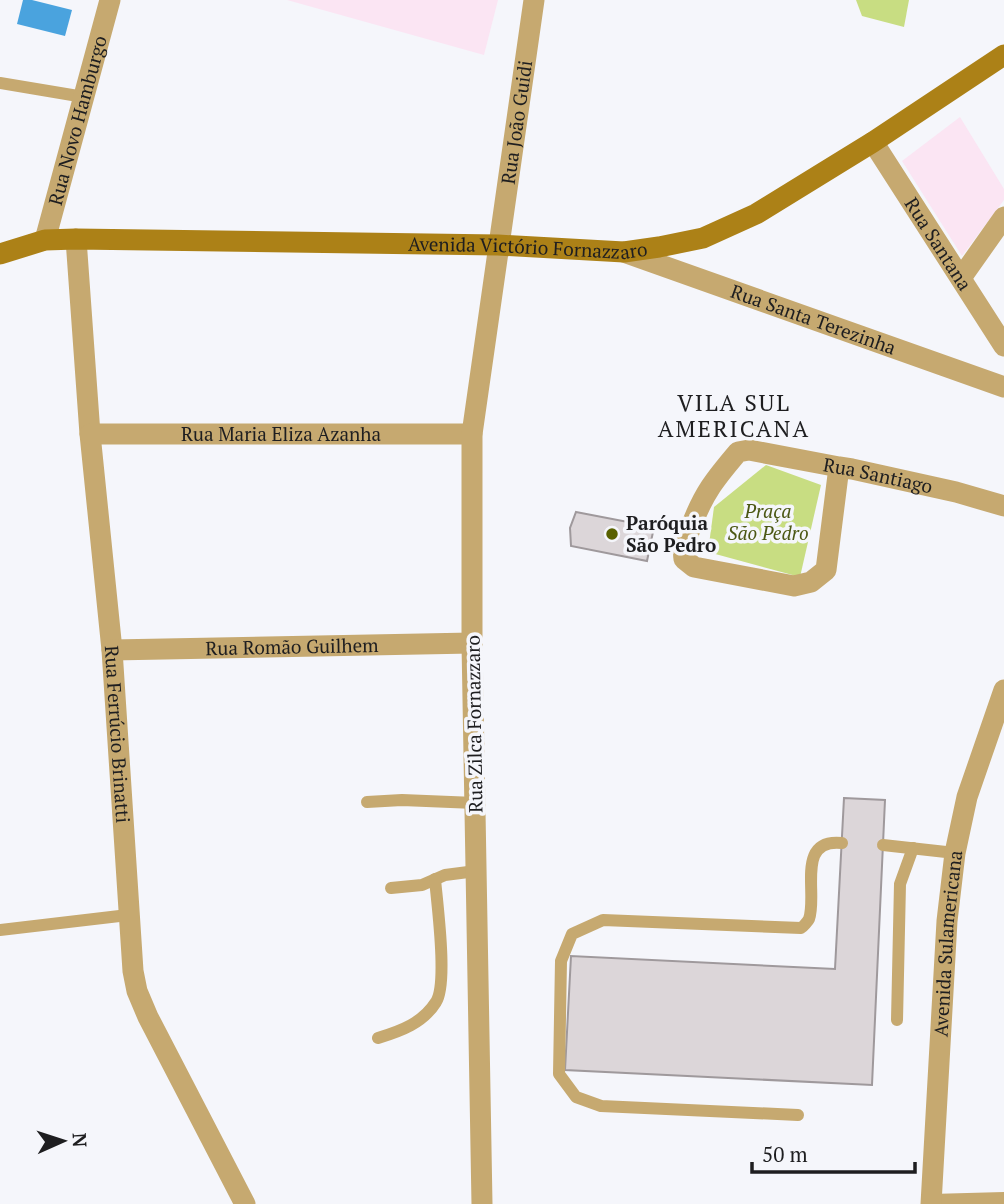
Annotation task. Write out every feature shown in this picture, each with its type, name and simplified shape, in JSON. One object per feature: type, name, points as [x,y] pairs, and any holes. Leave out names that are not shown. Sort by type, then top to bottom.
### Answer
[{"type":"street","name":"Rua Novo Hamburgo","points":[[45,240],[110,0]]},
{"type":"street","name":"Rua João Guidi","points":[[498,245],[534,0]]},
{"type":"street","name":"Avenida Victório Fornazzaro","points":[[0,254],[45,240],[76,239],[498,245],[624,252],[703,238],[757,214],[873,142],[1004,55]]},
{"type":"street","name":"Rua Santana","points":[[873,142],[1004,346]]},
{"type":"street","points":[[961,278],[1004,217]]},
{"type":"street","name":"Rua Ferrúcio Brinatti","points":[[76,239],[90,434],[112,650],[128,915],[137,991],[245,1204]]},
{"type":"street","name":"Rua Zilca Fornazzaro","points":[[482,1204],[472,643],[472,434],[498,245]]},
{"type":"street","name":"Rua Santa Terezinha","points":[[624,252],[1004,387]]},
{"type":"street","name":"Rua Maria Eliza Azanha","points":[[90,434],[472,434]]},
{"type":"street","name":"Rua Santiago","points":[[839,467],[826,570],[810,582],[794,586],[694,567],[684,559],[682,549],[701,500],[738,452],[749,450],[839,467],[956,492],[1004,506]]},
{"type":"street","name":"Rua Romão Guilhem","points":[[112,650],[472,643]]},
{"type":"street","name":"Avenida Sulamericana","points":[[931,1202],[947,921],[955,853],[967,797],[1004,690]]},
{"type":"lane","points":[[0,83],[84,97]]},
{"type":"lane","points":[[367,802],[402,800],[475,803]]},
{"type":"lane","points":[[798,1115],[601,1106],[576,1097],[559,1073],[561,961],[572,934],[603,920],[802,928],[809,920],[812,859],[820,847],[830,842],[842,843]]},
{"type":"lane","points":[[883,845],[955,853]]},
{"type":"lane","points":[[897,1020],[900,884],[913,848]]},
{"type":"lane","points":[[391,888],[422,885],[445,875],[476,872]]},
{"type":"lane","points":[[378,1038],[405,1030],[422,1018],[438,1000],[442,969],[435,878]]},
{"type":"lane","points":[[0,930],[128,915]]},
{"type":"lane","points":[[931,1202],[1004,1198]]},
{"type":"shaded area","points":[[287,0],[498,0],[484,55]]},
{"type":"shaded area","points":[[960,117],[1004,189],[1004,200],[962,256],[902,161]]},
{"type":"green space","points":[[856,0],[909,0],[904,27],[862,16]]},
{"type":"green space","name":"Praça São Pedro","points":[[766,465],[821,485],[800,577],[708,552],[714,507]]},
{"type":"water","points":[[23,0],[72,10],[65,36],[17,24]]},
{"type":"building","name":"Paróquia São Pedro","points":[[576,512],[654,527],[647,561],[571,546],[570,528]]},
{"type":"building","points":[[844,798],[885,800],[872,1085],[565,1070],[571,956],[835,969]]},
{"type":"place","name":"Paróquia São Pedro","points":[[612,534]]},
{"type":"district","name":"VILA SUL AMERICANA","points":[[734,416]]}]
